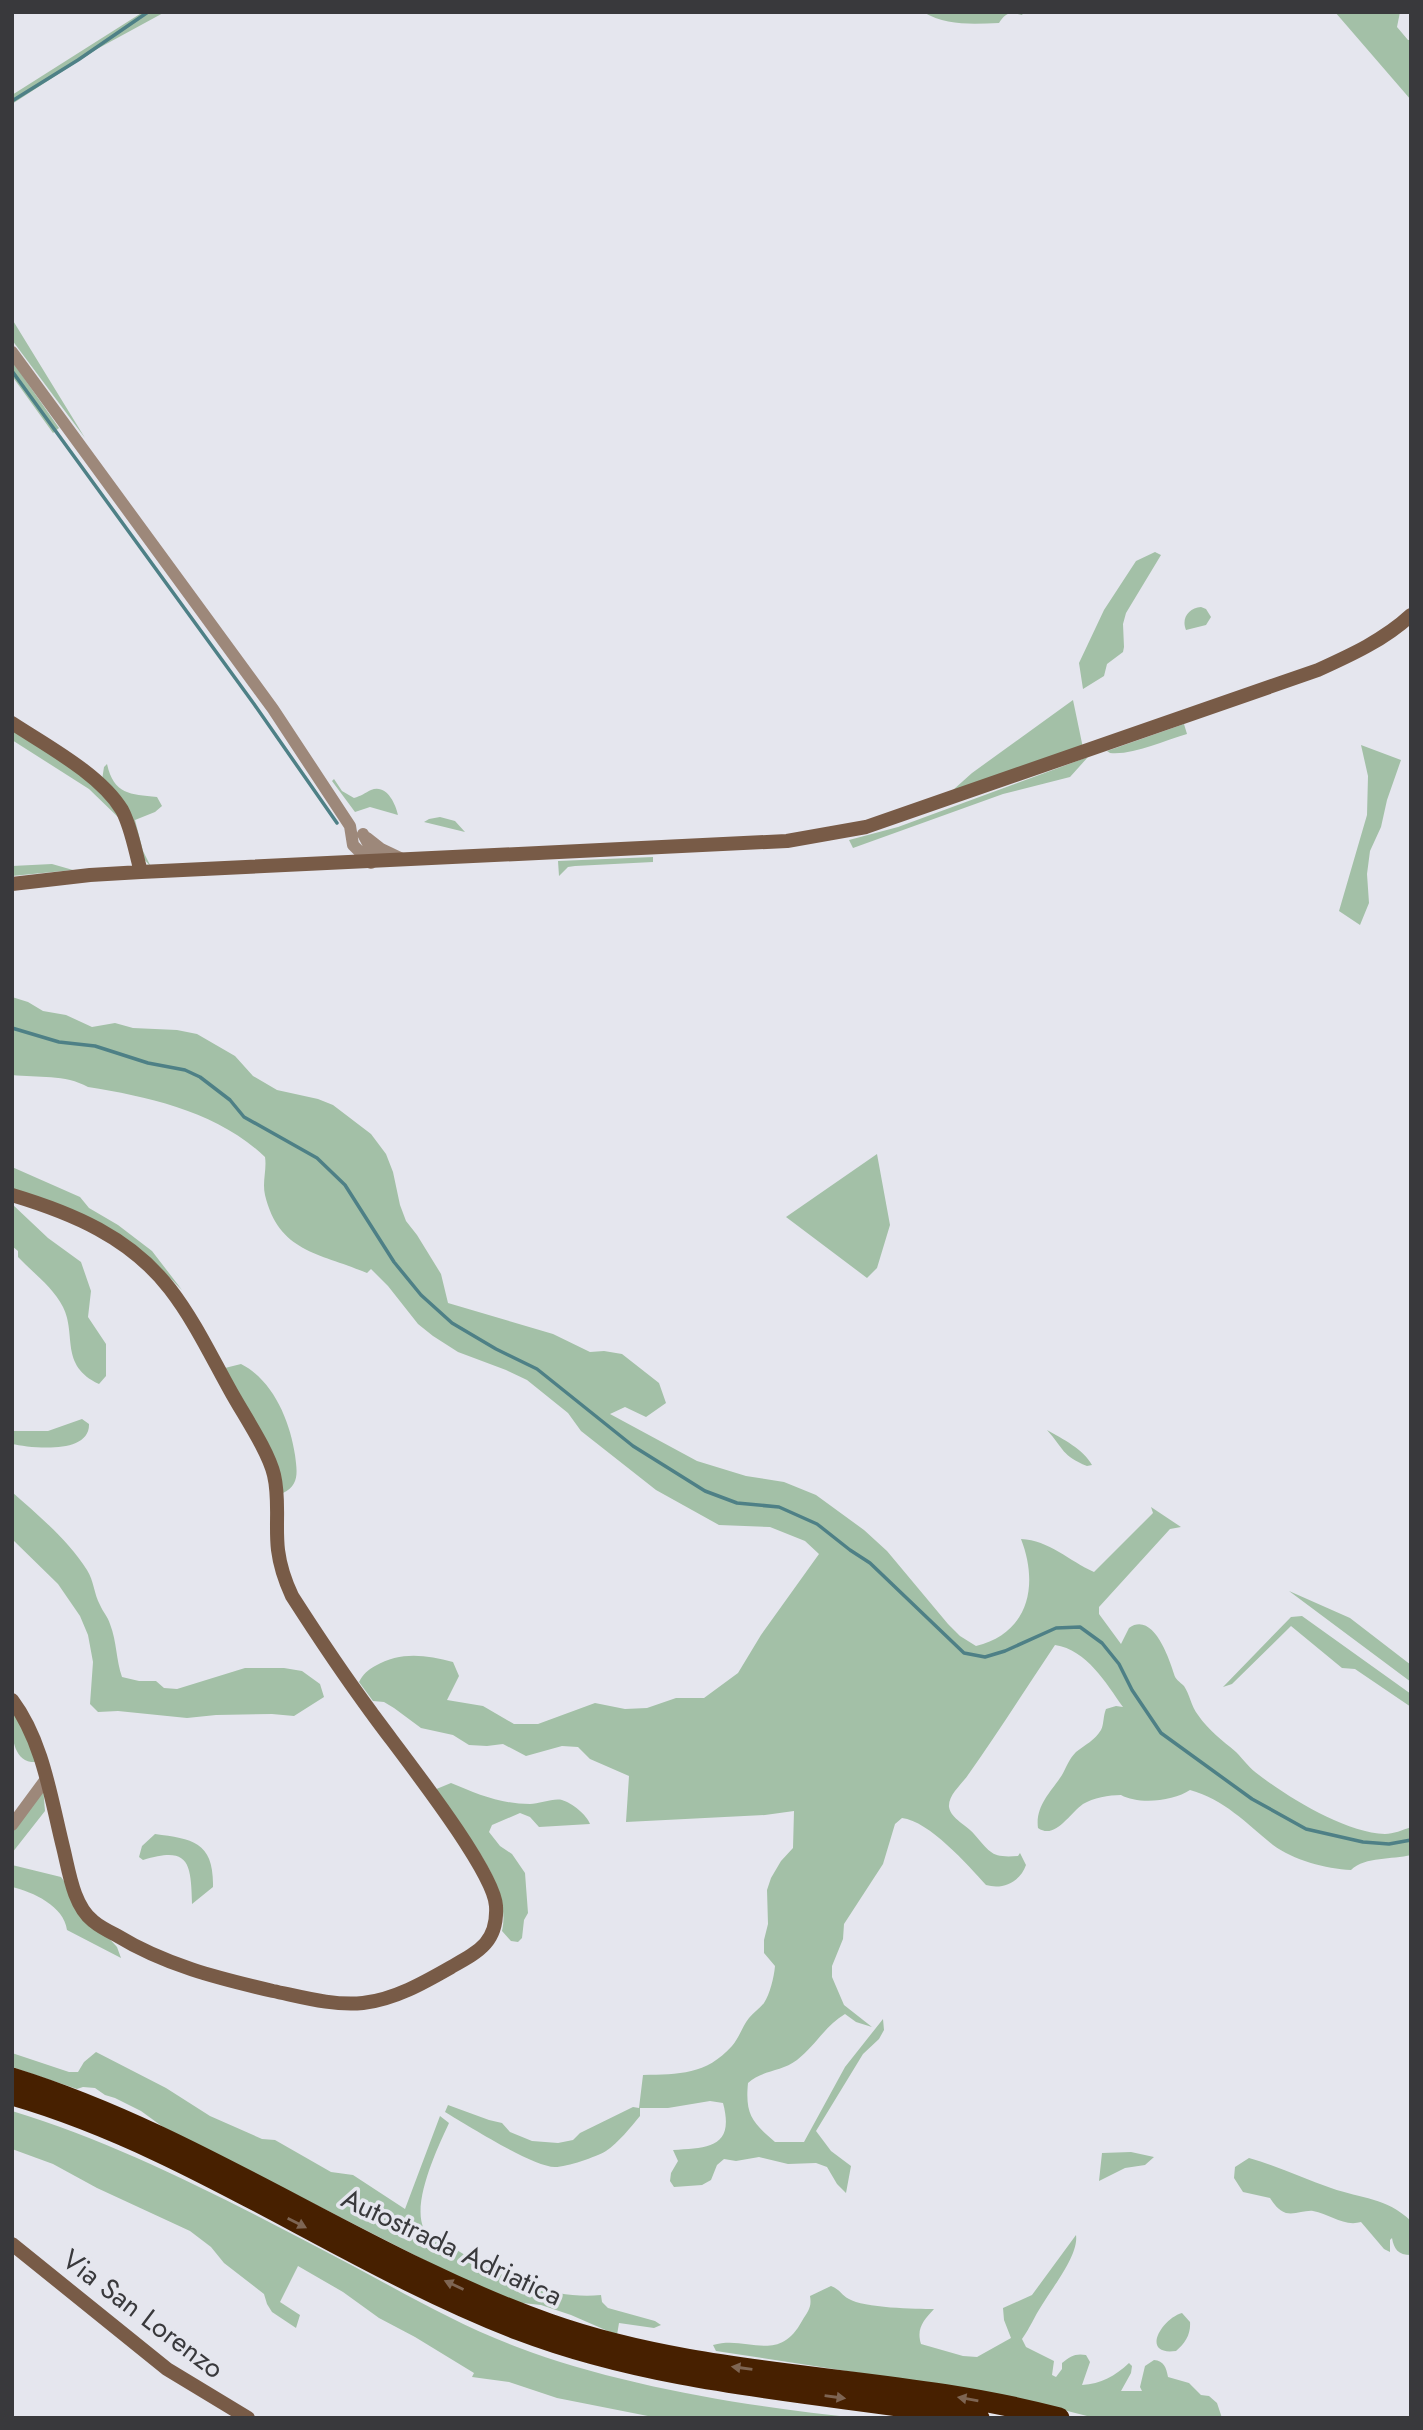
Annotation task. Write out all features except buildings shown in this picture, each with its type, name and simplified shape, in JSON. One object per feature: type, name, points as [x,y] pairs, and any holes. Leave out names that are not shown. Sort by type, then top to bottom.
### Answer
[{"type":"highway","name":"Autostrada Adriatica","points":[[12,2078],[126,2120],[199,2154],[440,2278],[552,2325],[608,2342],[679,2358],[958,2398],[1059,2418]]},
{"type":"highway","name":"Autostrada Adriatica","points":[[12,2095],[91,2122],[152,2149],[435,2294],[544,2339],[604,2357],[701,2378],[979,2418]]},
{"type":"street","points":[[12,352],[273,709],[355,832],[373,853],[371,863]]},
{"type":"street","points":[[12,884],[141,872],[787,841],[866,827],[1318,670],[1363,649],[1411,615]]},
{"type":"street","points":[[12,723],[88,774],[107,792],[121,810],[129,827],[141,872]]},
{"type":"street","points":[[355,832],[406,861]]},
{"type":"street","points":[[331,864],[340,858],[355,832]]},
{"type":"street","points":[[12,1195],[79,1218],[120,1242],[149,1265],[189,1317],[274,1474],[278,1506],[278,1549],[283,1577],[292,1596],[478,1863],[494,1894],[496,1904],[495,1921],[489,1938],[480,1951],[407,1991],[362,2003],[319,2001],[223,1979],[177,1966],[136,1947],[93,1922],[83,1911],[71,1877],[46,1779],[25,1722],[12,1700]]},
{"type":"street","points":[[12,1825],[46,1779]]},
{"type":"street","name":"Via San Lorenzo","points":[[12,2244],[167,2369],[248,2418]]},
{"type":"green space","points":[[143,12],[165,12],[97,49],[12,104],[12,95]]},
{"type":"green space","points":[[923,12],[1024,12],[1022,15],[1009,14],[999,23],[979,24],[950,22]]},
{"type":"green space","points":[[1335,12],[1400,12],[1397,27],[1411,40],[1411,100]]},
{"type":"green space","points":[[12,319],[85,438],[12,340]]},
{"type":"green space","points":[[12,361],[59,428],[53,433],[12,376]]},
{"type":"green space","points":[[1155,552],[1161,555],[1126,613],[1123,624],[1123,652],[1107,664],[1104,676],[1083,689],[1079,663],[1104,610],[1136,561]]},
{"type":"green space","points":[[1201,607],[1206,609],[1211,617],[1206,625],[1186,630],[1187,614]]},
{"type":"green space","points":[[1073,700],[1083,748],[953,790],[972,773]]},
{"type":"green space","points":[[1184,724],[1187,734],[1129,752],[1107,751]]},
{"type":"green space","points":[[12,729],[86,779],[120,819],[89,789],[12,740]]},
{"type":"green space","points":[[1361,745],[1401,760],[1381,827],[1370,851],[1367,874],[1369,903],[1360,925],[1339,911],[1367,815],[1368,776]]},
{"type":"green space","points":[[1088,757],[1070,777],[1003,794],[853,848],[849,840],[898,827]]},
{"type":"green space","points":[[107,764],[114,782],[124,791],[157,797],[162,806],[155,812],[135,820],[143,851],[151,867],[143,858],[102,780]]},
{"type":"green space","points":[[334,779],[342,791],[354,798],[376,789],[385,792],[395,805],[398,815],[370,807],[355,812],[332,781]]},
{"type":"green space","points":[[440,817],[455,821],[465,832],[424,822]]},
{"type":"green space","points":[[653,857],[653,862],[568,867],[559,876],[558,861]]},
{"type":"green space","points":[[52,864],[73,870],[12,876],[12,866]]},
{"type":"green space","points":[[12,997],[43,1011],[66,1015],[92,1027],[115,1023],[133,1028],[177,1030],[197,1034],[235,1056],[253,1076],[277,1090],[333,1105],[371,1134],[386,1154],[406,1221],[441,1274],[448,1303],[553,1334],[590,1352],[622,1354],[659,1383],[666,1403],[646,1417],[625,1407],[610,1414],[697,1461],[746,1476],[784,1482],[816,1495],[864,1530],[887,1551],[948,1624],[976,1646],[994,1640],[1008,1630],[1025,1605],[1029,1590],[1029,1573],[1021,1539],[1050,1547],[1094,1572],[1153,1513],[1151,1507],[1181,1527],[1170,1529],[1099,1607],[1099,1614],[1121,1644],[1129,1628],[1138,1624],[1152,1631],[1164,1648],[1175,1677],[1184,1686],[1198,1715],[1211,1731],[1253,1770],[1302,1804],[1353,1828],[1385,1834],[1411,1827],[1411,1855],[1364,1862],[1351,1870],[1310,1863],[1273,1845],[1225,1806],[1190,1790],[1175,1797],[1147,1801],[1121,1795],[1101,1797],[1083,1804],[1062,1824],[1050,1831],[1038,1828],[1041,1806],[1072,1757],[1099,1734],[1106,1709],[1123,1707],[1086,1660],[1077,1653],[1055,1645],[949,1803],[953,1815],[992,1853],[1018,1856],[1020,1853],[1026,1865],[1020,1876],[1005,1885],[986,1885],[936,1835],[913,1821],[902,1818],[895,1824],[883,1864],[844,1924],[843,1939],[832,1966],[832,1977],[844,2005],[872,2027],[856,2022],[845,2014],[797,2060],[748,2083],[749,2110],[761,2129],[775,2142],[804,2142],[845,2067],[883,2019],[884,2030],[879,2039],[863,2054],[816,2131],[831,2151],[851,2166],[846,2193],[827,2167],[816,2163],[788,2164],[759,2157],[736,2161],[724,2159],[717,2165],[711,2180],[702,2185],[674,2187],[670,2181],[671,2173],[678,2161],[673,2150],[716,2143],[725,2129],[723,2103],[710,2101],[668,2108],[640,2108],[640,2116],[606,2151],[555,2167],[516,2153],[445,2112],[448,2105],[502,2123],[510,2132],[532,2141],[558,2143],[573,2140],[580,2133],[633,2107],[639,2108],[643,2075],[691,2071],[722,2056],[734,2043],[749,2018],[764,2003],[771,1985],[775,1966],[764,1953],[768,1924],[767,1890],[781,1861],[793,1848],[794,1811],[626,1822],[629,1776],[590,1759],[578,1747],[562,1746],[526,1756],[503,1744],[469,1745],[453,1735],[421,1728],[384,1702],[373,1701],[359,1682],[362,1677],[385,1661],[404,1656],[423,1656],[453,1662],[459,1676],[447,1700],[483,1706],[514,1724],[538,1724],[595,1703],[625,1709],[647,1708],[676,1698],[704,1698],[738,1673],[761,1635],[819,1554],[805,1541],[770,1527],[719,1525],[656,1490],[581,1431],[568,1413],[527,1380],[458,1352],[433,1336],[418,1324],[371,1269],[367,1273],[318,1255],[291,1240],[271,1214],[265,1195],[265,1157],[226,1128],[182,1109],[135,1096],[88,1087],[61,1078],[12,1075]]},
{"type":"green space","points":[[877,1154],[890,1225],[877,1268],[867,1278],[786,1217]]},
{"type":"green space","points":[[12,1167],[80,1197],[89,1208],[118,1225],[152,1251],[182,1290],[162,1270],[12,1191]]},
{"type":"green space","points":[[12,1204],[48,1238],[81,1262],[91,1291],[88,1317],[106,1344],[106,1376],[99,1384],[78,1368],[71,1349],[67,1318],[59,1300],[18,1257],[18,1251],[12,1246]]},
{"type":"green space","points":[[241,1364],[262,1380],[271,1391],[289,1429],[295,1455],[296,1477],[292,1486],[283,1493],[225,1368]]},
{"type":"green space","points":[[82,1419],[89,1424],[87,1434],[70,1445],[45,1448],[12,1444],[12,1431],[48,1431]]},
{"type":"green space","points":[[1047,1430],[1078,1449],[1092,1465],[1087,1466],[1068,1455]]},
{"type":"green space","points":[[12,1492],[62,1538],[87,1570],[112,1631],[122,1677],[156,1681],[164,1688],[177,1689],[245,1668],[284,1668],[302,1671],[320,1684],[324,1697],[294,1716],[216,1715],[187,1718],[118,1711],[98,1712],[90,1704],[93,1662],[88,1635],[80,1616],[58,1584],[12,1539]]},
{"type":"green space","points":[[1289,1591],[1350,1618],[1411,1665],[1411,1682]]},
{"type":"green space","points":[[1302,1616],[1411,1694],[1411,1707],[1355,1669],[1342,1668],[1291,1626],[1232,1684],[1223,1687],[1291,1617]]},
{"type":"green space","points":[[12,1705],[37,1762],[21,1757],[16,1750],[12,1732]]},
{"type":"green space","points":[[451,1783],[509,1802],[530,1804],[562,1800],[579,1810],[590,1824],[539,1827],[530,1817],[520,1813],[492,1825],[489,1832],[500,1846],[512,1854],[525,1873],[528,1913],[524,1920],[522,1938],[518,1942],[511,1941],[502,1931],[500,1894],[482,1856],[434,1790]]},
{"type":"green space","points":[[43,1787],[45,1811],[12,1853],[12,1828]]},
{"type":"green space","points":[[155,1834],[190,1841],[199,1846],[210,1860],[213,1887],[192,1904],[190,1877],[184,1861],[170,1855],[143,1860],[139,1857],[142,1846]]},
{"type":"green space","points":[[12,1865],[61,1877],[94,1922],[117,1947],[121,1958],[67,1930],[60,1914],[46,1901],[12,1887]]},
{"type":"green space","points":[[96,2052],[166,2088],[210,2116],[262,2139],[275,2140],[331,2172],[353,2175],[405,2209],[440,2116],[449,2123],[423,2190],[421,2218],[424,2229],[486,2267],[530,2286],[553,2292],[601,2295],[602,2302],[608,2308],[661,2325],[654,2328],[619,2323],[617,2335],[541,2305],[513,2302],[448,2272],[163,2127],[141,2111],[95,2088],[77,2089],[12,2067],[12,2053],[69,2072],[78,2072],[84,2062]]},
{"type":"green space","points":[[12,2111],[101,2143],[187,2181],[435,2310],[517,2347],[641,2384],[774,2408],[859,2418],[658,2418],[557,2398],[509,2382],[472,2377],[474,2373],[379,2318],[343,2292],[298,2266],[280,2302],[300,2315],[296,2328],[272,2312],[264,2294],[224,2263],[211,2247],[190,2231],[97,2188],[53,2164],[12,2149]]},
{"type":"green space","points":[[1131,2152],[1154,2157],[1145,2165],[1125,2168],[1099,2181],[1102,2153]]},
{"type":"green space","points":[[1249,2158],[1392,2207],[1411,2221],[1411,2255],[1397,2251],[1392,2238],[1390,2252],[1384,2249],[1361,2222],[1343,2222],[1313,2211],[1286,2213],[1278,2209],[1270,2198],[1243,2192],[1234,2178],[1235,2167]]},
{"type":"green space","points":[[1076,2235],[1069,2261],[1022,2339],[1026,2347],[1054,2361],[1052,2375],[1056,2377],[1062,2369],[1062,2363],[1070,2357],[1086,2355],[1090,2362],[1082,2385],[1107,2378],[1129,2363],[1132,2366],[1131,2373],[1121,2391],[1142,2391],[1140,2387],[1145,2366],[1154,2360],[1160,2362],[1164,2365],[1168,2377],[1189,2383],[1201,2395],[1209,2396],[1217,2403],[1222,2418],[1095,2418],[1020,2399],[716,2351],[713,2345],[738,2343],[762,2346],[783,2342],[793,2334],[808,2312],[810,2296],[831,2286],[856,2302],[934,2309],[920,2329],[921,2344],[963,2356],[977,2357],[1011,2338],[1004,2320],[1003,2308],[1032,2295]]},
{"type":"green space","points":[[1182,2313],[1190,2322],[1190,2331],[1185,2342],[1176,2351],[1159,2348],[1157,2343],[1161,2329]]},
{"type":"waterway","points":[[12,101],[148,12]]},
{"type":"waterway","points":[[12,371],[337,823]]},
{"type":"waterway","points":[[12,1028],[59,1042],[95,1046],[148,1063],[185,1070],[200,1077],[230,1100],[244,1117],[317,1158],[345,1185],[394,1262],[421,1295],[452,1323],[537,1369],[633,1446],[705,1491],[737,1503],[779,1507],[817,1524],[870,1563],[964,1653],[985,1657],[1056,1628],[1080,1627],[1102,1643],[1119,1664],[1132,1690],[1161,1733],[1252,1799],[1306,1829],[1363,1842],[1389,1844],[1411,1840]]}]
